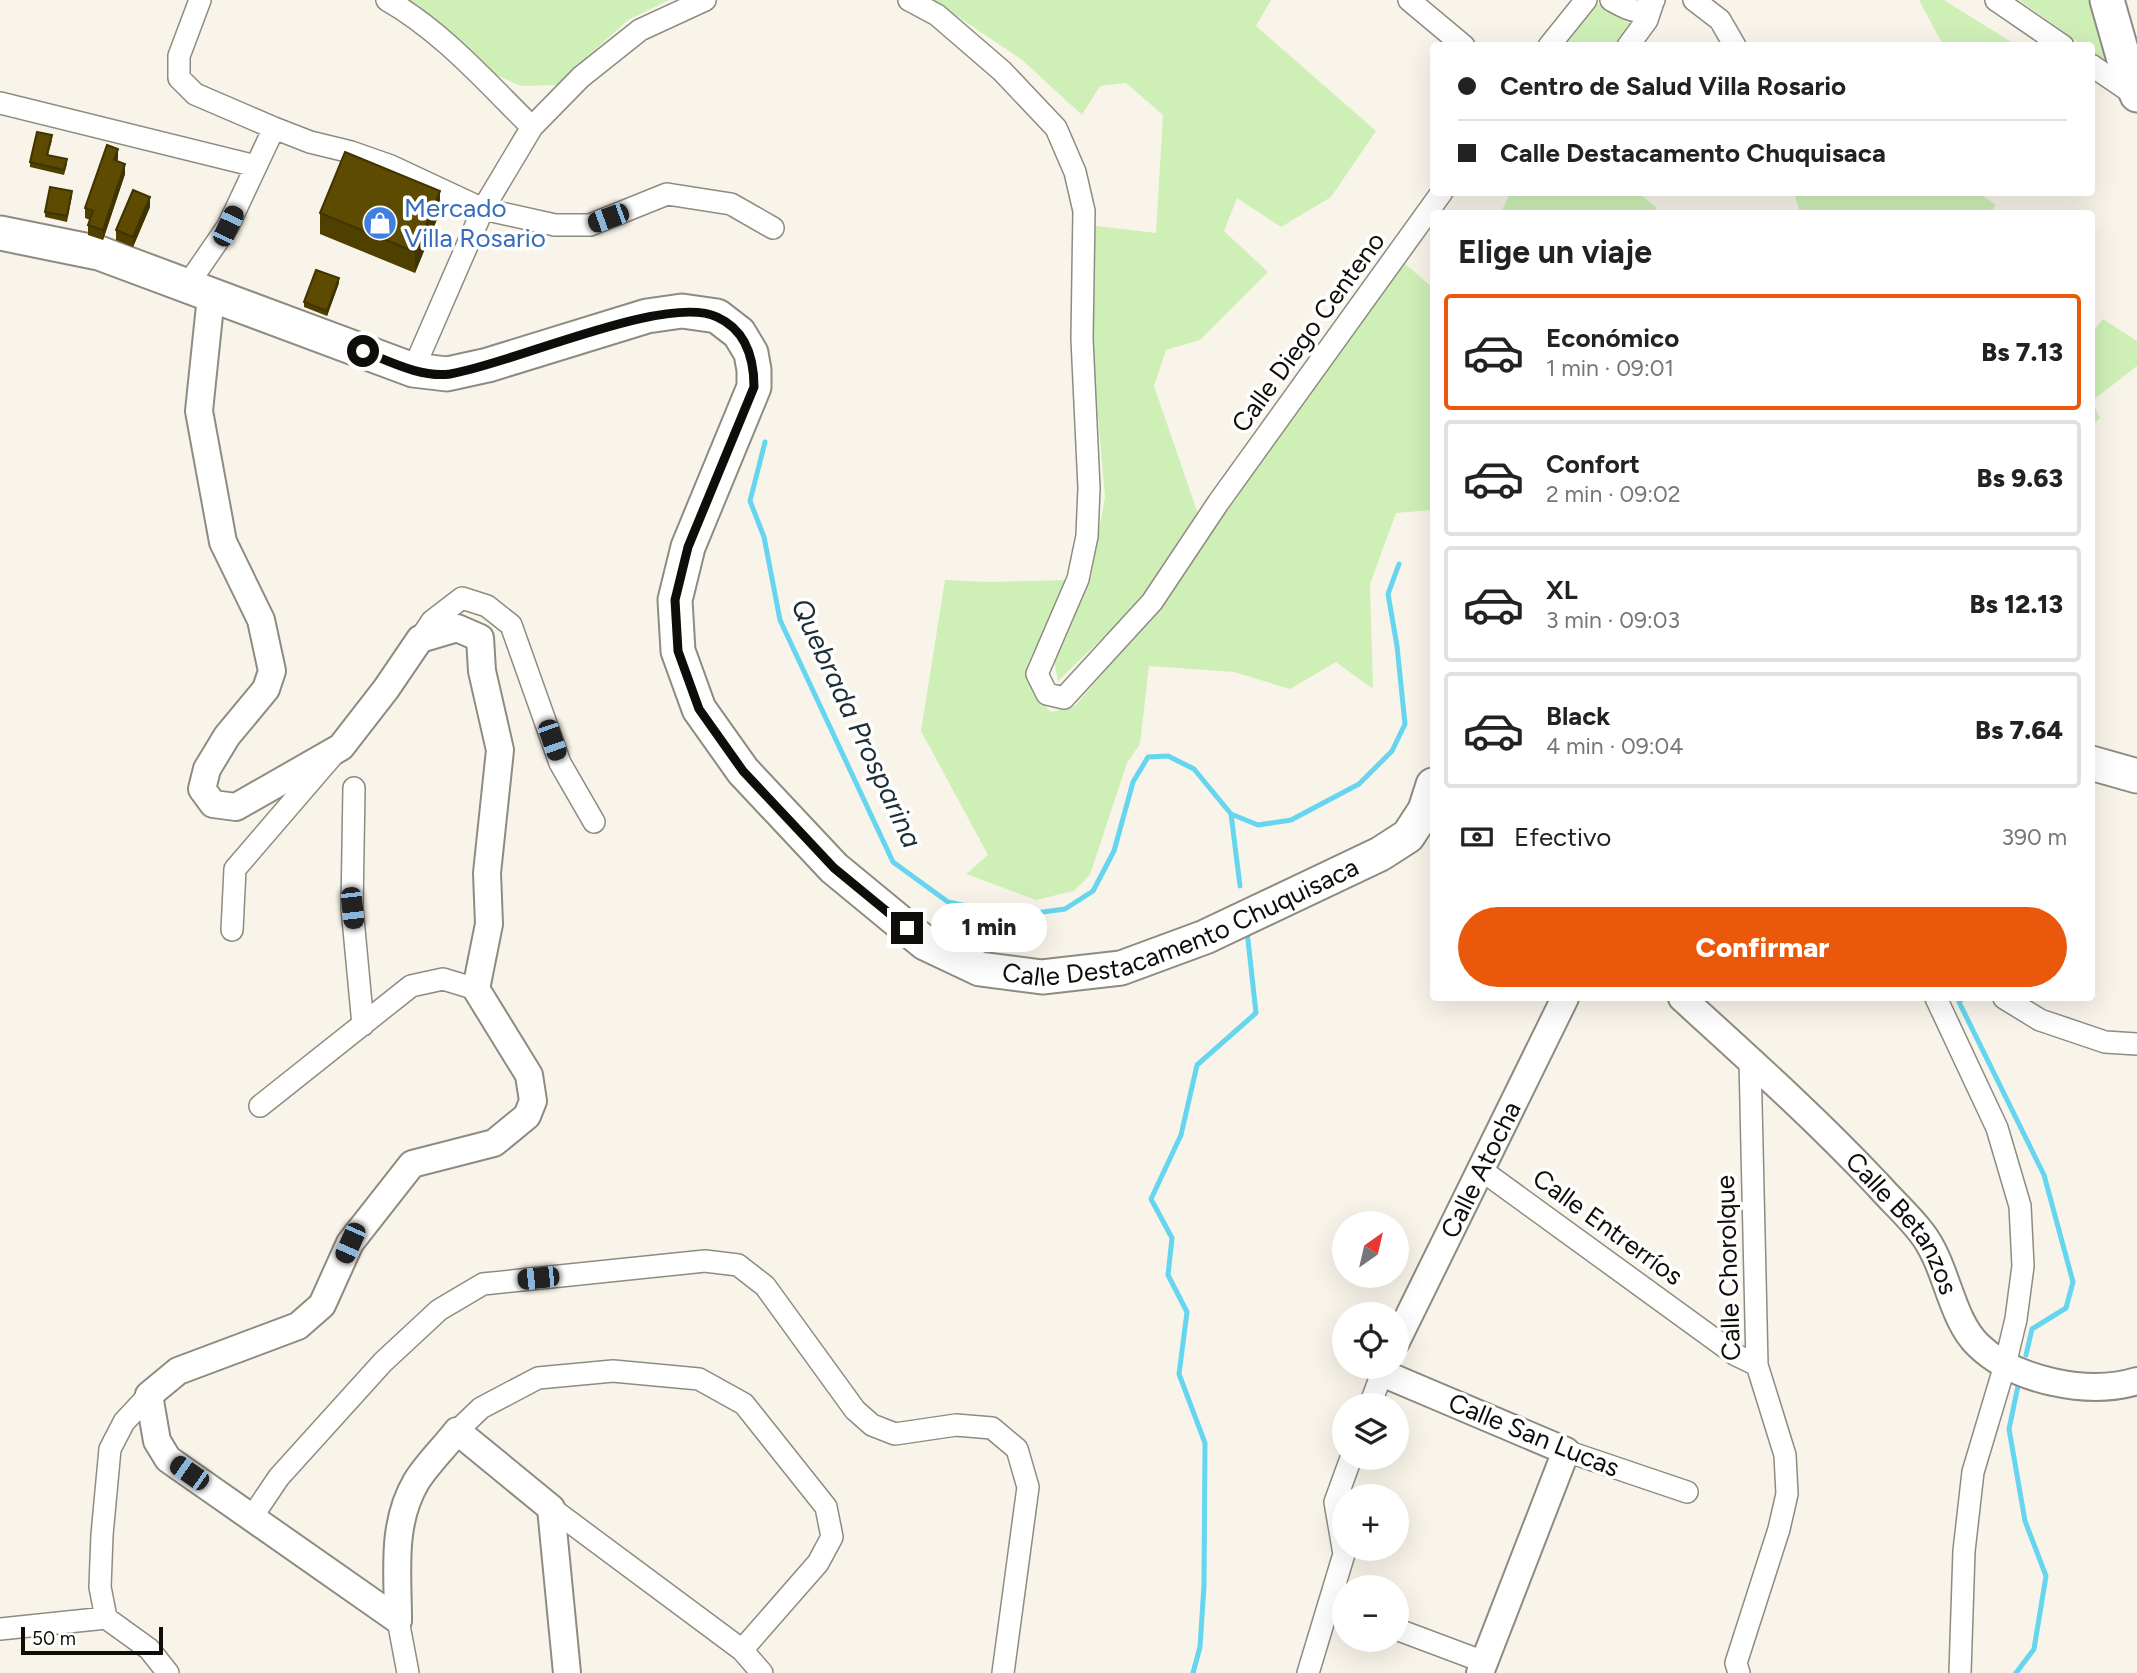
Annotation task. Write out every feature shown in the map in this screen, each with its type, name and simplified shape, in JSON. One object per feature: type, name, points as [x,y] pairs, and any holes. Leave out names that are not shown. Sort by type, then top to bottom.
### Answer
[{"type":"main road","points":[[2107,0],[2130,58],[2137,96]]},
{"type":"main road","points":[[2130,0],[2137,22]]},
{"type":"main road","name":"Calle Destacamento Chuquisaca","points":[[0,233],[99,253],[414,370],[447,374],[488,365],[647,316],[682,311],[717,316],[739,333],[751,353],[754,387],[688,547],[675,600],[678,651],[699,709],[743,771],[834,868],[925,943],[980,968],[1042,977],[1121,968],[1205,937],[1380,854],[1408,835],[1425,810],[1430,794]]},
{"type":"main road","points":[[2095,765],[2137,776]]},
{"type":"street","points":[[201,0],[179,56],[179,78],[195,93],[274,128],[310,142],[391,166],[483,209],[555,225],[590,225],[667,194],[731,204],[773,228]]},
{"type":"street","points":[[387,0],[406,11],[466,62],[532,127]]},
{"type":"street","points":[[414,370],[483,209],[532,127],[581,77],[640,30],[705,0]]},
{"type":"street","name":"Calle Diego Centeno","points":[[909,0],[937,15],[1002,71],[1056,128],[1075,172],[1084,211],[1082,340],[1089,488],[1087,536],[1078,579],[1037,674],[1046,694],[1064,698],[1152,602],[1218,503],[1439,196]]},
{"type":"street","points":[[1409,0],[1459,42]]},
{"type":"street","points":[[1552,42],[1586,0]]},
{"type":"street","points":[[1694,0],[1720,20],[1733,42]]},
{"type":"street","points":[[1996,0],[2057,42]]},
{"type":"street","points":[[1619,3],[1640,11],[1653,2]]},
{"type":"street","points":[[1631,42],[1647,20],[1653,2]]},
{"type":"street","points":[[2095,68],[2137,96]]},
{"type":"street","points":[[0,103],[256,166]]},
{"type":"street","points":[[274,128],[198,291],[199,411],[223,542],[261,620],[272,671],[267,689],[226,736],[207,769],[202,789],[213,804],[236,807],[341,747]]},
{"type":"street","points":[[232,930],[235,869],[341,747],[386,689],[432,621],[462,598],[487,606],[511,625],[560,763],[594,822]]},
{"type":"street","points":[[106,1618],[100,1587],[102,1535],[110,1450],[124,1422],[149,1395],[178,1371],[298,1326],[323,1305],[350,1243],[412,1164],[494,1143],[527,1116],[533,1101],[529,1075],[477,989],[489,924],[487,873],[500,750],[482,671],[480,638],[457,628],[420,639]]},
{"type":"street","points":[[354,788],[352,908],[363,1025]]},
{"type":"street","points":[[260,1106],[411,986],[443,979],[477,989]]},
{"type":"street","name":"Calle Atocha","points":[[1409,1315],[1564,1001]]},
{"type":"street","name":"Calle Betanzos","points":[[1685,1001],[1828,1132],[1923,1233],[1944,1271],[1958,1315],[1977,1344],[2005,1365],[2072,1387],[2122,1386],[2137,1381]]},
{"type":"street","points":[[1937,1001],[1997,1128],[2020,1206],[2023,1266],[2016,1319],[2005,1365],[1973,1472],[1964,1551],[1960,1673]]},
{"type":"street","points":[[2009,1001],[2040,1020],[2105,1041],[2137,1044]]},
{"type":"street","name":"Calle Chorolque","points":[[1739,1673],[1736,1663],[1779,1529],[1787,1494],[1785,1455],[1757,1365],[1750,1060]]},
{"type":"street","name":"Calle Entrerríos","points":[[1480,1169],[1737,1355],[1757,1365]]},
{"type":"street","points":[[252,1517],[279,1477],[383,1362],[439,1310],[483,1284],[705,1261],[738,1265],[765,1286],[855,1410],[872,1426],[895,1434],[956,1425],[992,1429],[1017,1449],[1028,1487],[1003,1673]]},
{"type":"street","points":[[408,1673],[398,1620],[397,1547],[401,1516],[417,1481],[457,1431],[481,1408],[538,1378],[613,1371],[699,1379],[744,1404],[826,1507],[832,1537],[818,1563],[742,1650]]},
{"type":"street","name":"Calle San Lucas","points":[[1403,1379],[1566,1451],[1687,1492]]},
{"type":"street","points":[[149,1395],[156,1441],[168,1459],[398,1620]]},
{"type":"street","points":[[457,1431],[551,1508],[742,1650],[762,1673]]},
{"type":"street","points":[[1409,1635],[1482,1667],[1566,1451]]},
{"type":"street","points":[[1308,1673],[1344,1554],[1335,1502],[1347,1470]]},
{"type":"street","points":[[551,1508],[567,1673]]},
{"type":"street","points":[[0,1629],[106,1618],[149,1649],[168,1673]]},
{"type":"green space","points":[[401,0],[669,0],[628,20],[556,85],[521,86],[470,63]]},
{"type":"green space","points":[[933,0],[1271,0],[1256,26],[1376,131],[1331,197],[1281,227],[1237,198],[1224,231],[1268,272],[1200,340],[1166,350],[1154,386],[1198,514],[1143,599],[1058,681],[1052,651],[1091,578],[1105,497],[1093,359],[1088,225],[1156,233],[1163,115],[1126,83],[1100,86],[1082,115],[1021,59]]},
{"type":"green space","points":[[1919,0],[1944,0],[2011,42],[1941,42]]},
{"type":"green space","points":[[2019,0],[2096,0],[2115,57],[2105,62],[2095,55],[2095,42],[2078,42]]},
{"type":"green space","points":[[1598,4],[1631,24],[1618,42],[1568,42]]},
{"type":"green space","points":[[1509,196],[1642,196],[1656,210],[1502,210]]},
{"type":"green space","points":[[1795,196],[1983,196],[1996,205],[1993,210],[1796,210],[1799,209]]},
{"type":"green space","points":[[1404,263],[1430,285],[1430,510],[1396,513],[1370,584],[1373,689],[1336,662],[1290,689],[1234,672],[1149,666],[1140,744],[1127,763],[1090,875],[1074,891],[1036,900],[966,874],[988,855],[921,731],[945,580],[1069,580],[1028,663],[1034,695],[1051,712],[1075,706],[1150,617]]},
{"type":"green space","points":[[2103,319],[2137,341],[2137,366],[2095,399],[2095,329]]},
{"type":"green space","points":[[2095,407],[2100,418],[2095,422]]},
{"type":"building","points":[[37,132],[52,135],[47,155],[67,159],[64,170],[30,162]]},
{"type":"building","points":[[107,145],[118,149],[114,160],[125,164],[103,230],[88,225],[93,211],[85,208]]},
{"type":"building","name":"Mercado Villa Rosario","points":[[345,152],[440,191],[415,252],[320,213]]},
{"type":"building","points":[[50,187],[72,191],[67,216],[45,212]]},
{"type":"building","points":[[133,190],[150,197],[133,237],[116,230]]},
{"type":"building","points":[[316,270],[339,278],[327,311],[304,302]]},
{"type":"waterway","name":"Quebrada Prosparina","points":[[765,442],[750,501],[764,537],[780,620],[893,862],[948,902],[1014,916],[1065,909],[1093,891],[1114,851],[1133,782],[1148,757],[1168,756],[1194,769],[1231,814],[1240,886]]},
{"type":"waterway","points":[[1231,814],[1258,825],[1291,820],[1359,784],[1392,751],[1405,724],[1397,646],[1388,594],[1399,564]]},
{"type":"waterway","name":"Quebrada Prosparina","points":[[1193,1673],[1200,1647],[1204,1585],[1205,1443],[1179,1374],[1187,1312],[1168,1275],[1172,1238],[1151,1199],[1181,1135],[1197,1065],[1256,1013],[1247,931]]},
{"type":"waterway","points":[[1960,1001],[2044,1175],[2073,1282],[2066,1308],[2032,1329],[2026,1355]]},
{"type":"waterway","points":[[2016,1673],[2034,1649],[2046,1576],[2025,1521],[2009,1429],[2018,1386]]},
{"type":"place","name":"Mercado Villa Rosario","points":[[380,223]]},
{"type":"route","points":[[363,351],[414,370],[447,374],[488,365],[647,316],[682,311],[717,316],[739,333],[751,353],[754,387],[688,547],[675,600],[678,651],[699,709],[743,771],[834,868],[907,928]]}]
